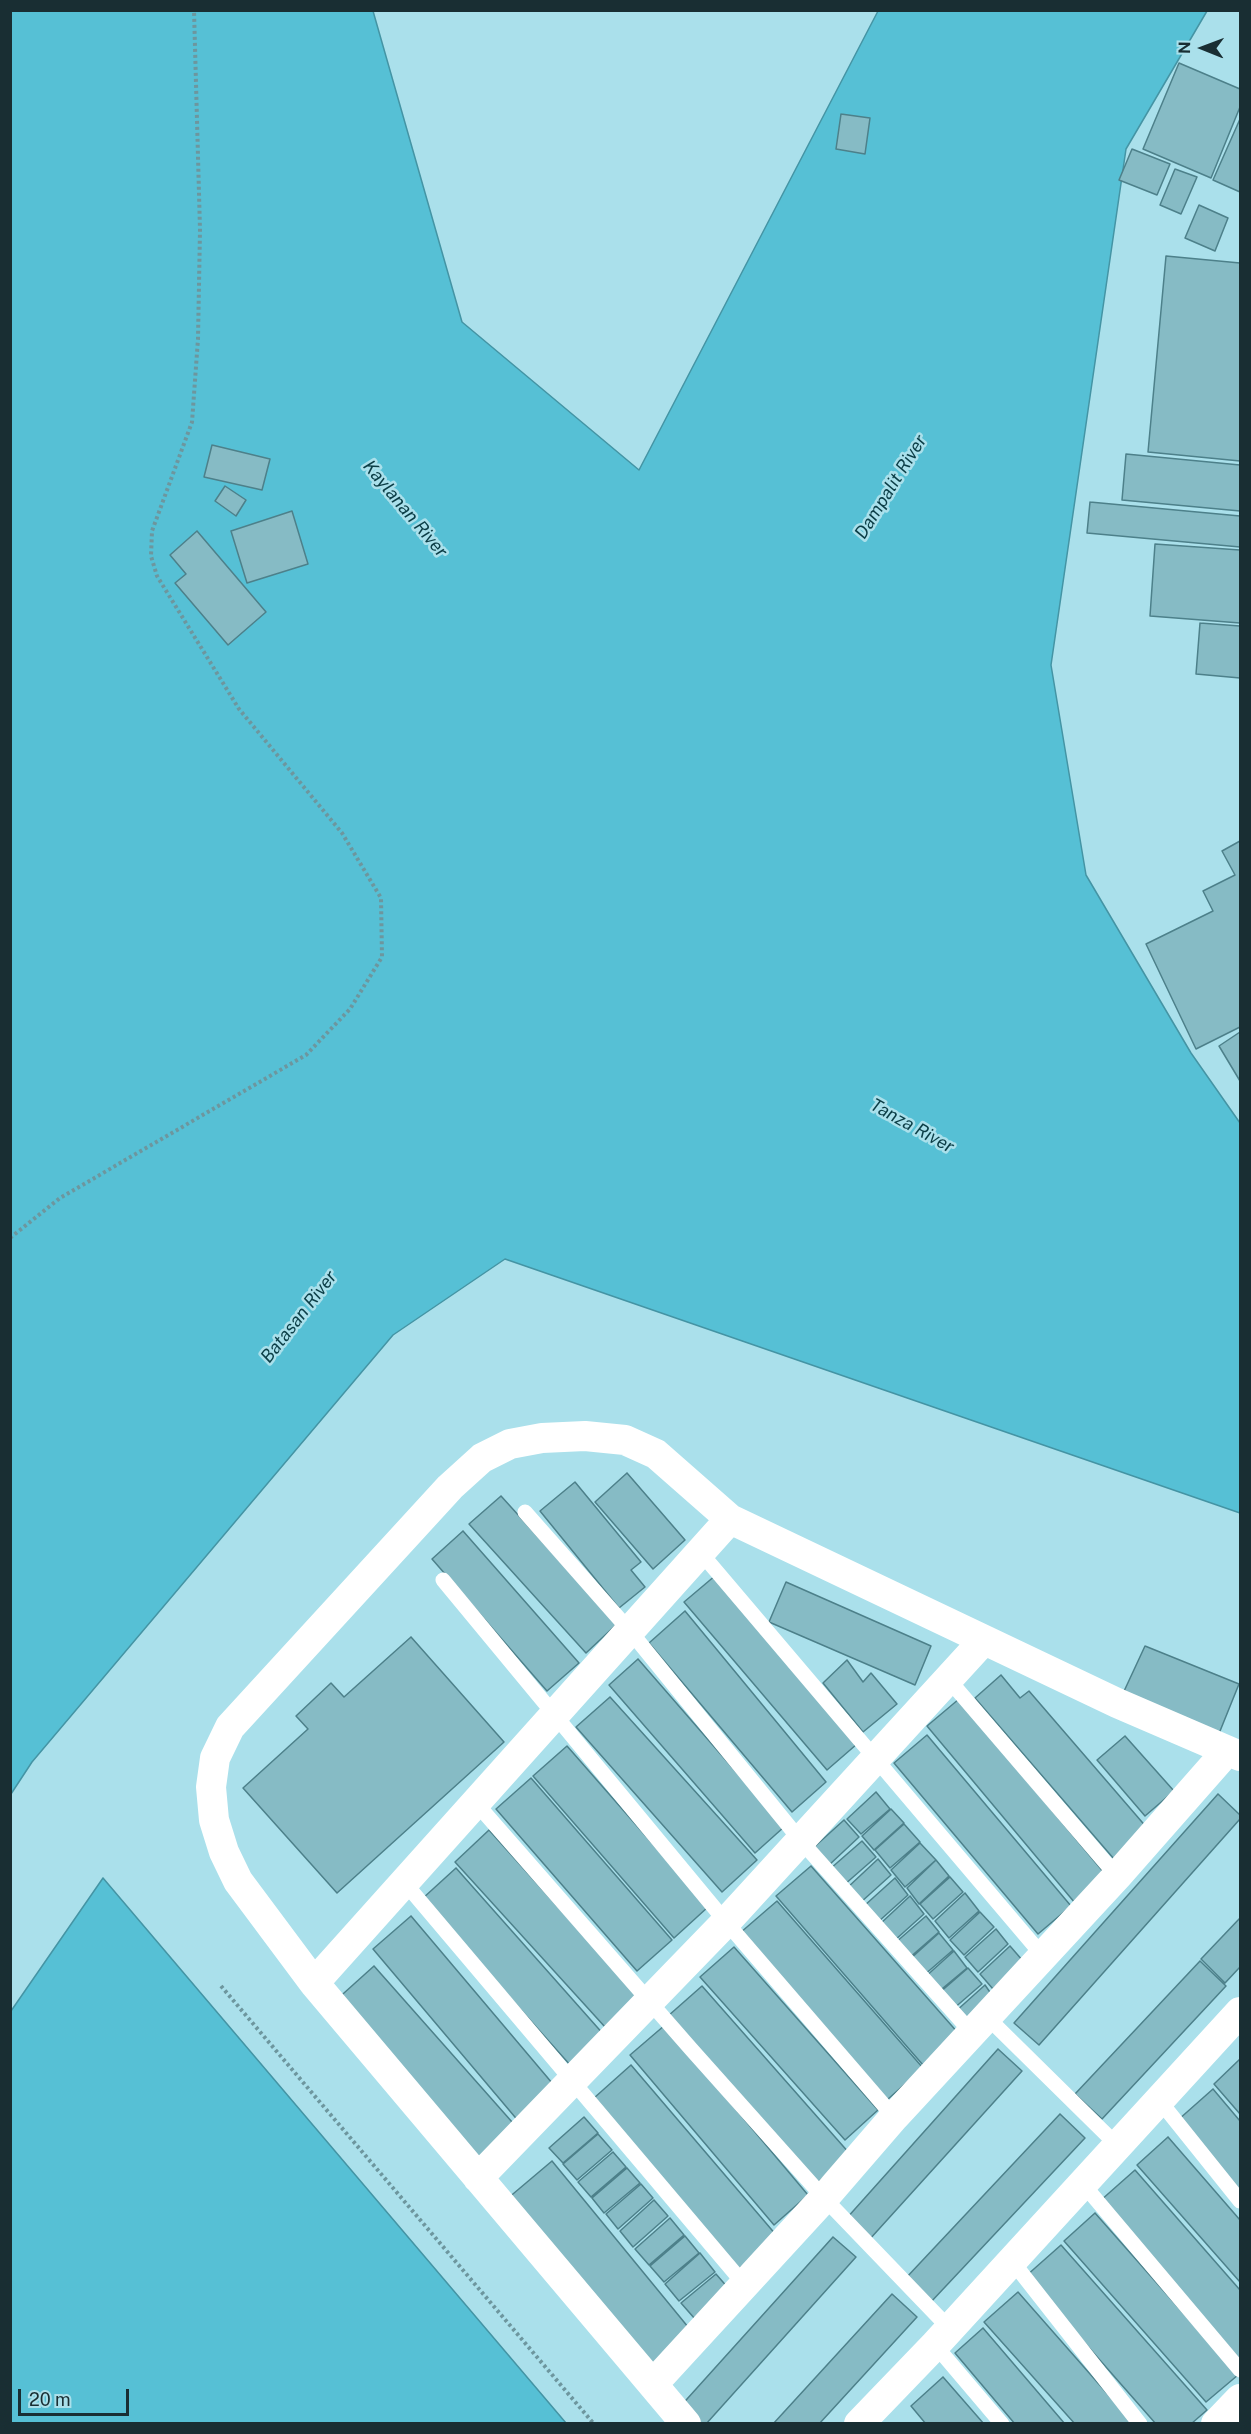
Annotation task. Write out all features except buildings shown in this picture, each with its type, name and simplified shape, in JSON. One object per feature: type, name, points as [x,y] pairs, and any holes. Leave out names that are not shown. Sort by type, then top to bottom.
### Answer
[{"type":"street","points":[[653,2384],[824,2198],[894,2117],[1117,1876],[1234,1754],[983,1641],[730,1519],[656,1454],[625,1440],[585,1436],[542,1438],[510,1444],[482,1458],[450,1487],[230,1727],[215,1758],[211,1787],[214,1820],[224,1852],[238,1881],[314,1983],[686,2424]]},
{"type":"street","points":[[314,1983],[730,1519]]},
{"type":"street","points":[[478,2178],[726,1922],[983,1641]]},
{"type":"street","points":[[859,2424],[1160,2100],[1237,2024]]},
{"type":"street","points":[[1216,2424],[1240,2399]]},
{"type":"lane","points":[[525,1512],[630,1631],[801,1841],[980,2025],[1118,2146]]},
{"type":"lane","points":[[700,1553],[1043,1956]]},
{"type":"lane","points":[[443,1580],[726,1922],[894,2117]]},
{"type":"lane","points":[[949,1680],[1117,1876]]},
{"type":"lane","points":[[476,1803],[824,2198],[942,2337],[1002,2424]]},
{"type":"lane","points":[[404,1882],[744,2284]]},
{"type":"lane","points":[[1160,2100],[1240,2201]]},
{"type":"lane","points":[[1083,2184],[1240,2370]]},
{"type":"lane","points":[[1012,2261],[1140,2424]]},
{"type":"path","points":[[10,1238],[60,1198],[306,1055],[350,1009],[382,957],[381,898],[342,833],[239,709],[157,576],[151,556],[152,531],[192,422],[198,339],[200,230],[194,10]]},
{"type":"path","points":[[221,1986],[594,2424]]},
{"type":"water","points":[[11,11],[373,11],[462,322],[639,470],[878,11],[1207,11],[1126,149],[1051,665],[1086,875],[1191,1053],[1240,1123],[1240,1513],[505,1259],[393,1335],[32,1762],[11,1794]]},
{"type":"water","points":[[103,1878],[566,2423],[11,2423],[11,2011]]},
{"type":"water label","name":"Dampalit River","points":[[891,487]]},
{"type":"water label","name":"Kaylanan River","points":[[405,509]]},
{"type":"water label","name":"Tanza River","points":[[912,1126]]},
{"type":"water label","name":"Batasan River","points":[[299,1317]]}]
